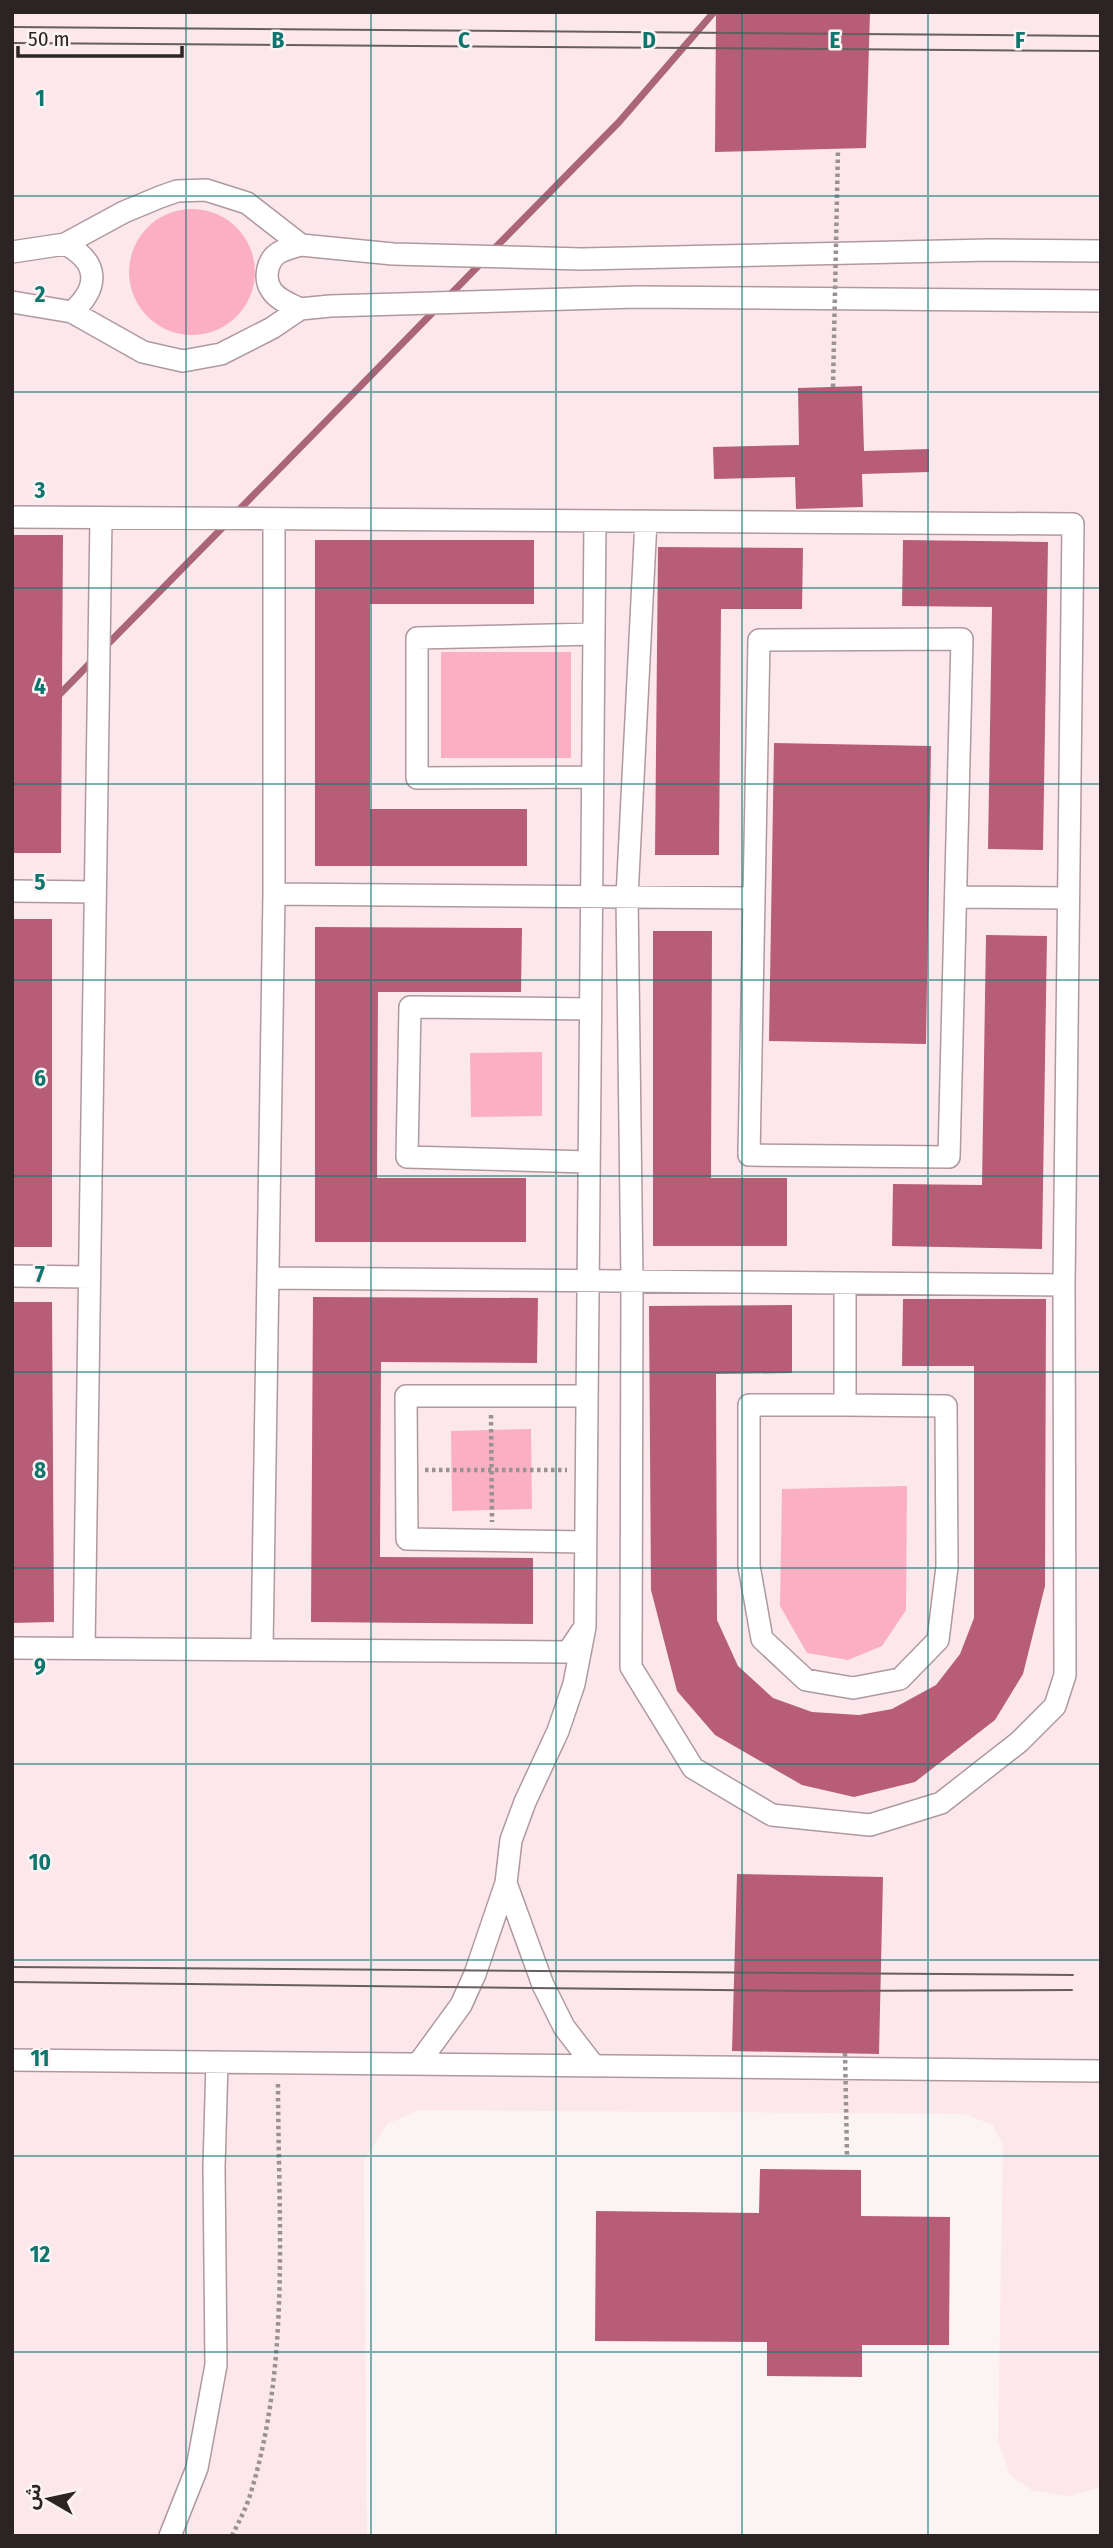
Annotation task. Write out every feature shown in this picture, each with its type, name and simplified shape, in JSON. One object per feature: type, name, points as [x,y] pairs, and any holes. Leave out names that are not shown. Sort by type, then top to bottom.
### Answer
[{"type":"street","points":[[12,251],[65,243],[124,212],[160,197],[177,191],[206,190],[247,203],[301,245]]},
{"type":"street","points":[[65,243],[82,253],[90,265],[91,285],[84,301],[72,312]]},
{"type":"street","points":[[300,309],[271,290],[267,271],[277,253],[301,245],[393,254],[582,258],[990,250],[1101,251]]},
{"type":"street","points":[[12,302],[72,312],[143,352],[183,361],[221,354],[272,328],[300,309],[344,305],[637,297],[1101,301]]},
{"type":"street","points":[[12,517],[101,518],[646,521],[1073,524],[1064,1285],[1065,1675],[1055,1706],[1019,1742],[941,1804],[870,1825],[772,1815],[692,1769],[631,1667],[632,1281],[627,897],[646,521]]},
{"type":"street","points":[[84,1648],[101,518]]},
{"type":"street","points":[[262,1649],[270,1278],[274,519]]},
{"type":"street","points":[[418,2064],[461,2005],[496,1918],[506,1882],[511,1840],[525,1802],[558,1731],[574,1684],[585,1627],[594,521]]},
{"type":"street","points":[[592,777],[417,778],[417,638],[593,634]]},
{"type":"street","points":[[962,639],[956,897],[950,1157],[750,1155],[759,640],[962,639]]},
{"type":"street","points":[[12,891],[95,892]]},
{"type":"street","points":[[274,894],[754,898]]},
{"type":"street","points":[[956,897],[1068,898]]},
{"type":"street","points":[[588,1162],[407,1157],[410,1007],[589,1009]]},
{"type":"street","points":[[12,1276],[89,1277]]},
{"type":"street","points":[[270,1278],[1064,1285]]},
{"type":"street","points":[[845,1283],[845,1405]]},
{"type":"street","points":[[585,1542],[407,1539],[406,1396],[586,1396]]},
{"type":"street","points":[[749,1405],[845,1405],[946,1406],[947,1567],[938,1640],[900,1679],[853,1688],[806,1680],[762,1639],[749,1566],[749,1405]]},
{"type":"street","points":[[12,1648],[568,1652],[585,1627]]},
{"type":"street","points":[[506,1882],[543,1985],[564,2027],[594,2066]]},
{"type":"street","points":[[12,2060],[1101,2071]]},
{"type":"street","points":[[170,2536],[197,2468],[216,2365],[214,2167],[217,2062]]},
{"type":"path","points":[[833,387],[838,149]]},
{"type":"path","points":[[491,1396],[492,1541]]},
{"type":"path","points":[[407,1470],[586,1470]]},
{"type":"path","points":[[845,2053],[848,2155]]},
{"type":"path","points":[[232,2536],[251,2493],[274,2382],[279,2305],[278,2063]]},
{"type":"shaded area","points":[[12,12],[1101,12],[1101,2487],[1069,2496],[1033,2491],[1010,2475],[998,2441],[1003,2146],[993,2125],[964,2114],[420,2110],[387,2124],[364,2161],[367,2536],[12,2536]]},
{"type":"shaded area","points":[[192,209],[216,214],[236,228],[250,248],[255,272],[250,296],[236,316],[216,330],[192,335],[168,330],[148,316],[134,296],[129,272],[134,248],[148,228],[168,214]]},
{"type":"shaded area","points":[[441,652],[571,652],[571,758],[441,758]]},
{"type":"shaded area","points":[[542,1052],[542,1116],[471,1117],[470,1053]]},
{"type":"shaded area","points":[[531,1429],[532,1509],[452,1511],[451,1431]]},
{"type":"shaded area","points":[[907,1486],[906,1610],[882,1646],[848,1660],[807,1653],[780,1606],[782,1489]]},
{"type":"building","points":[[716,12],[870,12],[866,148],[715,152]]},
{"type":"building","points":[[862,386],[864,451],[929,449],[929,472],[862,474],[863,507],[796,509],[795,477],[714,479],[713,447],[799,445],[798,388]]},
{"type":"building","points":[[12,535],[63,535],[61,853],[12,853]]},
{"type":"building","points":[[315,540],[534,540],[534,604],[370,604],[370,809],[527,809],[527,866],[315,866]]},
{"type":"building","points":[[903,540],[1048,542],[1043,850],[988,849],[992,607],[902,606]]},
{"type":"building","points":[[658,547],[803,548],[802,609],[721,609],[719,855],[655,855]]},
{"type":"building","points":[[774,743],[931,746],[926,1044],[769,1041]]},
{"type":"building","points":[[12,919],[52,919],[52,1247],[12,1247]]},
{"type":"building","points":[[315,927],[522,928],[521,992],[378,992],[377,1178],[526,1178],[526,1242],[315,1242]]},
{"type":"building","points":[[653,931],[712,931],[711,1178],[787,1178],[787,1246],[653,1246]]},
{"type":"building","points":[[986,935],[1047,936],[1042,1249],[892,1246],[893,1184],[982,1185]]},
{"type":"building","points":[[313,1297],[538,1298],[537,1363],[381,1362],[380,1557],[533,1558],[533,1624],[311,1622]]},
{"type":"building","points":[[903,1299],[1046,1299],[1045,1586],[1023,1674],[995,1720],[915,1782],[854,1797],[802,1785],[715,1735],[677,1691],[651,1590],[649,1306],[792,1305],[792,1373],[716,1374],[717,1620],[738,1666],[773,1698],[812,1712],[859,1715],[892,1709],[936,1685],[960,1654],[974,1618],[974,1366],[902,1366]]},
{"type":"building","points":[[12,1302],[52,1302],[54,1622],[12,1623]]},
{"type":"building","points":[[737,1874],[883,1877],[879,2054],[732,2051]]},
{"type":"building","points":[[760,2169],[861,2170],[861,2216],[950,2217],[949,2345],[862,2345],[862,2377],[767,2376],[767,2342],[595,2341],[596,2211],[759,2213]]},
{"type":"waterway","points":[[492,251],[619,122],[714,12]]},
{"type":"waterway","points":[[446,299],[484,260]]},
{"type":"waterway","points":[[235,514],[438,307]]},
{"type":"waterway","points":[[103,649],[227,523]]},
{"type":"waterway","points":[[57,697],[95,658]]},
{"type":"tram line","points":[[12,27],[1101,36]]},
{"type":"tram line","points":[[12,43],[1101,51]]},
{"type":"tram line","points":[[12,1967],[1073,1975]]},
{"type":"tram line","points":[[12,1982],[805,1991],[1072,1990]]}]
